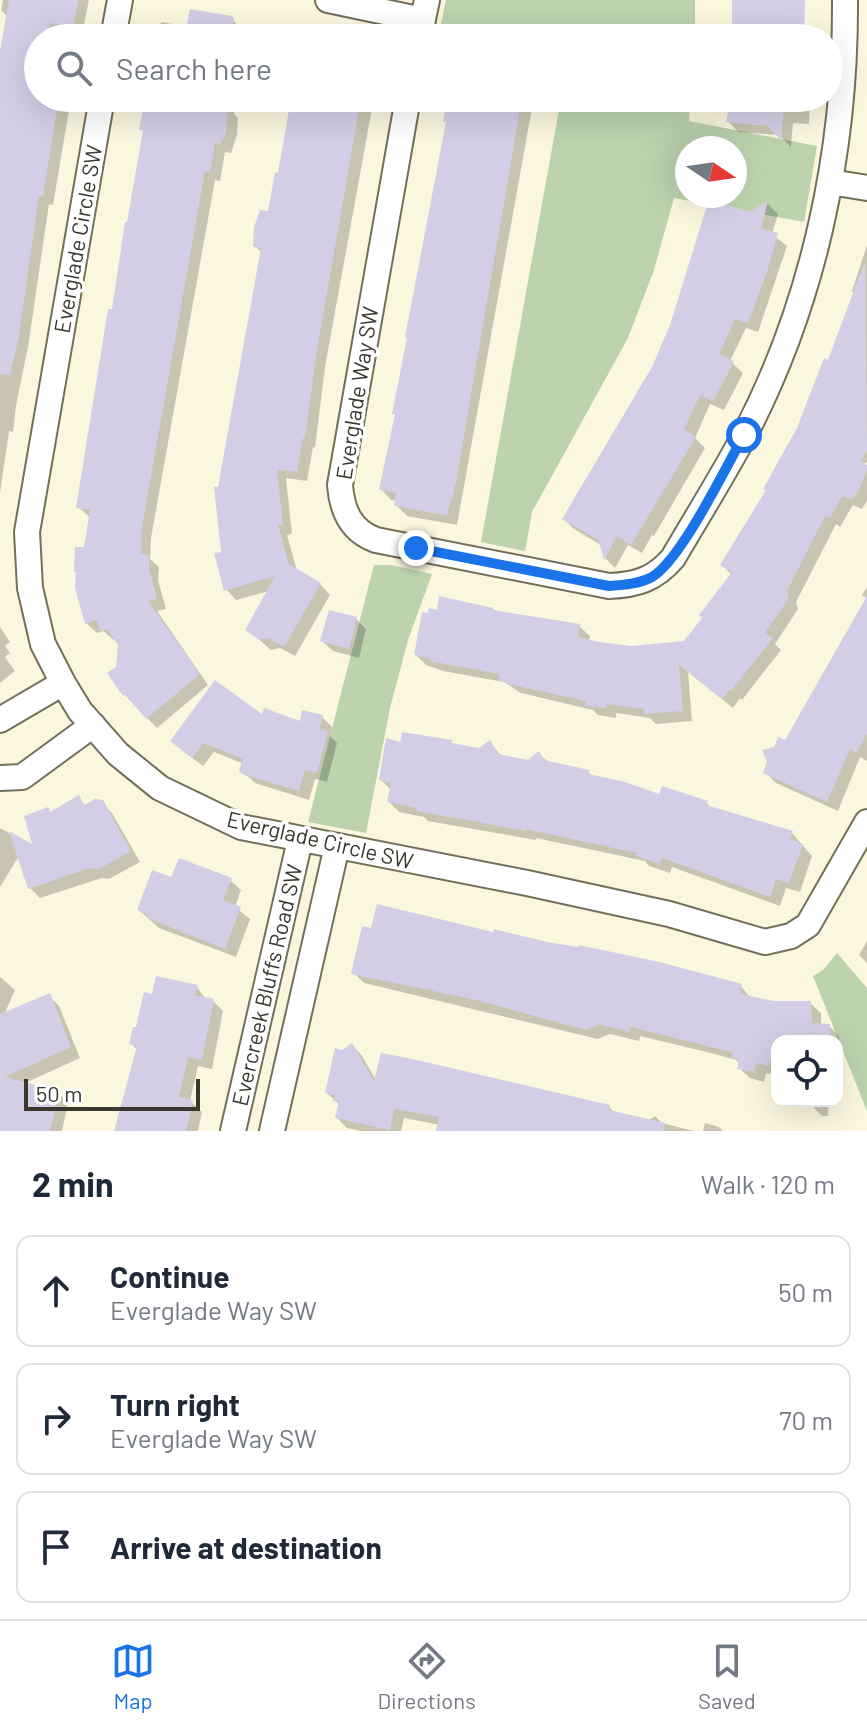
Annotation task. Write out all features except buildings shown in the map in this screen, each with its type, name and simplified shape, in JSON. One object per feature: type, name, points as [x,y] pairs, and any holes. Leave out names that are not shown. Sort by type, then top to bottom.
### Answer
[{"type":"street","points":[[116,24],[120,0]]},
{"type":"street","points":[[328,0],[423,19]]},
{"type":"street","name":"Everglade Way SW","points":[[843,92],[845,0]]},
{"type":"street","name":"Everglade Circle SW","points":[[100,112],[27,532],[30,588],[43,644],[63,683],[118,754],[160,788],[241,827],[669,914],[765,942],[791,936],[808,925],[867,822]]},
{"type":"street","name":"Everglade Way SW","points":[[406,112],[340,485],[346,515],[363,535],[609,586],[639,582],[662,570],[673,558],[744,435],[779,360],[800,298],[830,182],[840,112]]},
{"type":"street","points":[[830,182],[867,188]]},
{"type":"street","points":[[0,720],[63,683]]},
{"type":"street","points":[[0,778],[22,777],[93,725]]},
{"type":"street","name":"Evercreek Bluffs Road SW","points":[[233,1131],[300,840]]},
{"type":"street","name":"Evercreek Bluffs Road SW","points":[[272,1131],[337,846]]},
{"type":"green space","points":[[446,0],[695,0],[695,24],[441,24]]},
{"type":"green space","points":[[559,112],[689,112],[689,121],[817,146],[804,222],[728,208],[747,208],[747,136],[675,136],[675,198],[654,270],[628,338],[532,512],[525,551],[481,542]]},
{"type":"green space","points":[[374,565],[391,565],[432,574],[408,640],[390,708],[366,833],[308,822]]},
{"type":"green space","points":[[837,953],[867,988],[867,1111],[843,1051],[843,1035],[837,1035],[813,976],[823,970]]},
{"type":"route","points":[[416,548],[609,586],[649,579],[673,558],[744,435]]}]
